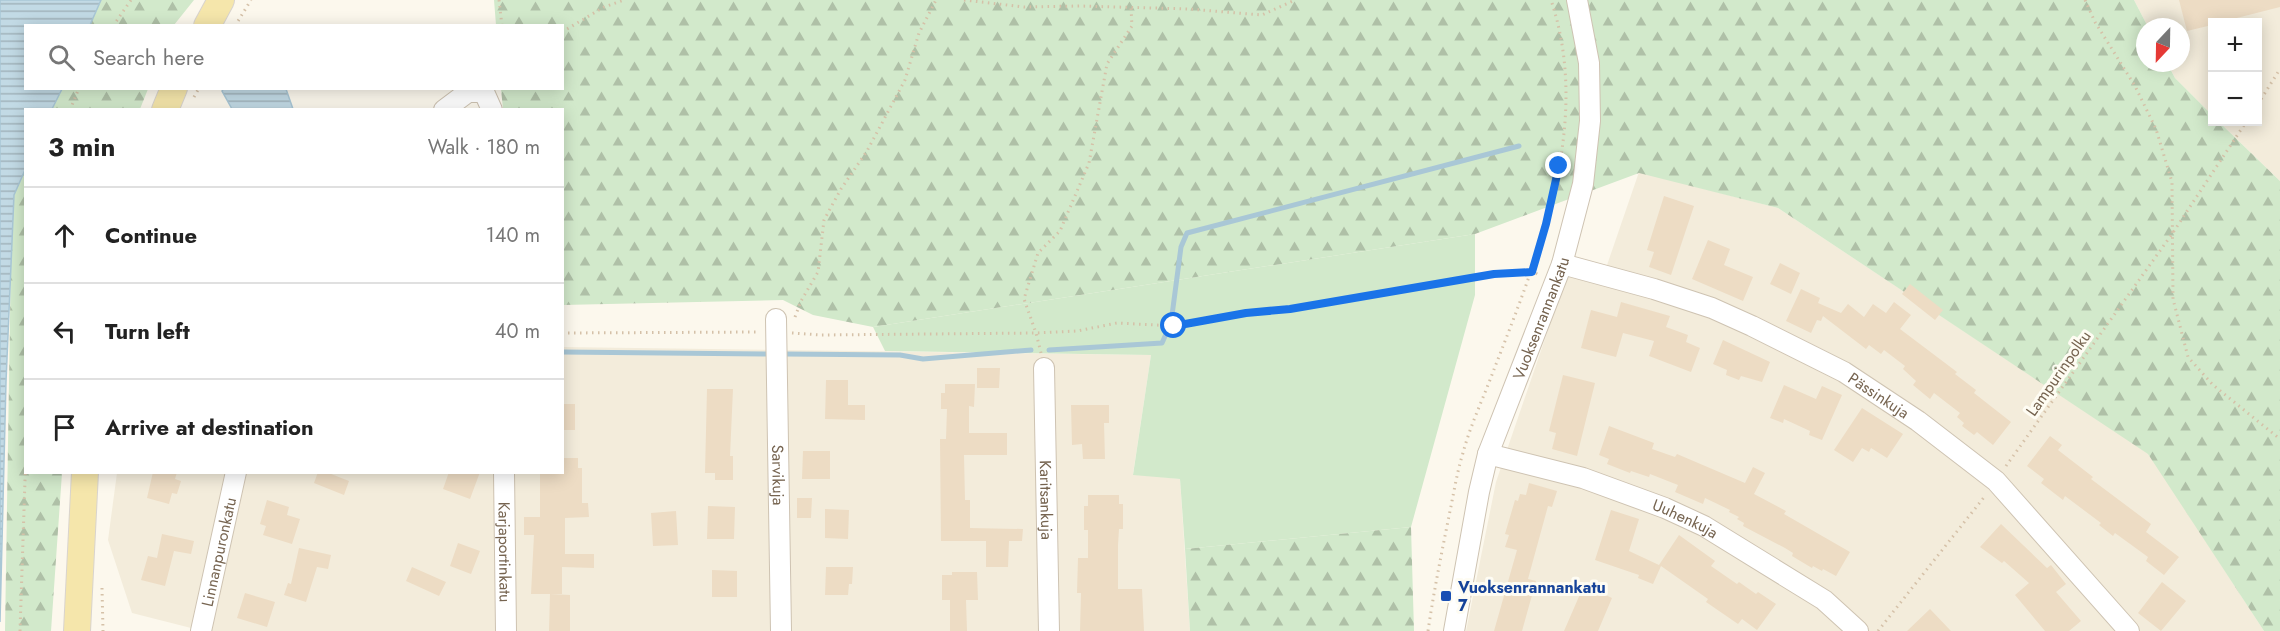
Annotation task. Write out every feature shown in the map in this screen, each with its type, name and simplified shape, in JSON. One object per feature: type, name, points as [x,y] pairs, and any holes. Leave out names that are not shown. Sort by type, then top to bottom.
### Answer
[{"type":"main road","points":[[208,24],[221,0]]},
{"type":"main road","points":[[166,108],[173,90]]},
{"type":"main road","points":[[77,631],[85,474]]},
{"type":"main road","points":[[83,524],[83,631]]},
{"type":"street","name":"Vuoksenrannankatu","points":[[1454,631],[1488,454],[1562,264],[1583,184],[1590,121],[1589,63],[1576,0]]},
{"type":"street","points":[[447,108],[468,92],[484,92],[491,108]]},
{"type":"street","name":"Pässinkuja","points":[[1562,264],[1654,289],[1712,308],[1844,372],[1918,421],[1996,481],[2129,631]]},
{"type":"street","name":"Sarvikuja","points":[[780,328],[781,631]]},
{"type":"street","name":"Karitsankuja","points":[[1044,368],[1049,631]]},
{"type":"street","name":"Uuhenkuja","points":[[1488,454],[1583,478],[1665,508],[1704,526],[1824,600],[1858,631]]},
{"type":"street","name":"Linnanpuronkatu","points":[[201,631],[236,474]]},
{"type":"street","name":"Karjaportinkatu","points":[[504,474],[506,631]]},
{"type":"path","points":[[114,24],[131,0]]},
{"type":"path","points":[[236,24],[251,0]]},
{"type":"path","points":[[499,0],[502,24]]},
{"type":"path","points":[[564,32],[604,7],[624,0]]},
{"type":"path","points":[[780,328],[801,301],[818,272],[824,220],[841,189],[867,151],[900,89],[919,33],[936,0]]},
{"type":"path","points":[[964,0],[1024,7],[1189,9],[1262,15],[1295,0]]},
{"type":"path","points":[[1428,631],[1434,586],[1463,452],[1532,272],[1559,166],[1568,82],[1557,16],[1551,0]]},
{"type":"path","points":[[2085,0],[2095,22],[2135,86],[2156,129],[2172,182],[2173,299],[2188,357],[2213,385],[2280,440]]},
{"type":"path","points":[[1044,368],[1036,333],[1024,299],[1038,253],[1060,231],[1089,163],[1107,64],[1132,26],[1131,8]]},
{"type":"path","points":[[2262,98],[2280,69]]},
{"type":"path","points":[[71,108],[79,90]]},
{"type":"path","name":"Lampurinpolku","points":[[1878,631],[1996,481],[2172,234],[2243,126]]},
{"type":"path","points":[[564,333],[780,328],[821,335],[1036,333],[1077,331],[1117,323],[1174,326],[1246,313],[1290,309],[1494,274],[1532,272]]},
{"type":"path","points":[[20,631],[25,474]]},
{"type":"shaded area","points":[[2134,0],[2280,0],[2280,181],[2223,126],[2262,126],[2262,18],[2208,18],[2208,111],[2172,72],[2190,72],[2190,18],[2143,18]]},
{"type":"shaded area","points":[[1639,172],[1778,208],[2149,454],[2264,631],[1466,631],[1496,482],[1572,260],[1606,268]]},
{"type":"shaded area","points":[[564,347],[1151,355],[1133,474],[1180,479],[1190,631],[195,631],[195,629],[132,613],[108,540],[117,474],[564,474]]},
{"type":"green space","points":[[92,0],[194,0],[175,24],[76,24]]},
{"type":"green space","points":[[494,0],[2134,0],[2143,18],[2136,18],[2136,72],[2172,72],[2208,111],[2208,126],[2223,126],[2280,181],[2280,631],[2264,631],[2148,454],[1778,208],[1639,173],[1475,234],[873,327],[813,315],[783,300],[564,305],[564,108],[503,108],[501,90],[564,90],[564,24],[496,24]]},
{"type":"green space","points":[[51,90],[148,90],[140,108],[44,108]]},
{"type":"green space","points":[[24,160],[24,474],[62,474],[51,631],[5,631],[12,193]]},
{"type":"green space","points":[[1475,234],[1475,295],[1411,527],[1185,549],[1180,479],[1133,475],[1151,355],[885,351],[873,327]]},
{"type":"green space","points":[[1411,527],[1414,631],[1190,631],[1185,549]]},
{"type":"water","points":[[0,0],[101,0],[90,24],[24,24],[24,90],[62,90],[52,108],[24,108],[24,172],[14,195],[6,382],[0,622]]},
{"type":"water","points":[[286,90],[293,108],[231,108],[222,91]]},
{"type":"building","points":[[2179,0],[2280,0],[2280,7],[2237,18],[2208,18],[2208,26],[2190,30],[2190,18],[2184,18]]},
{"type":"building","points":[[1664,196],[1694,206],[1671,275],[1649,267],[1654,252],[1647,250]]},
{"type":"building","points":[[1708,240],[1730,249],[1724,265],[1753,277],[1743,301],[1692,279]]},
{"type":"building","points":[[1780,263],[1800,273],[1791,294],[1770,284]]},
{"type":"building","points":[[1910,284],[1943,310],[1935,320],[1902,294]]},
{"type":"building","points":[[1801,289],[1820,298],[1818,303],[1841,313],[1848,304],[1864,317],[1873,304],[1886,313],[1894,302],[1911,315],[1900,329],[1957,372],[1955,374],[1976,390],[1974,393],[2011,422],[1993,445],[1977,432],[1974,435],[1962,426],[1964,423],[1957,417],[1960,413],[1934,393],[1930,399],[1913,385],[1916,381],[1903,369],[1905,366],[1884,350],[1881,354],[1869,345],[1866,349],[1823,316],[1821,321],[1817,320],[1811,333],[1786,321]]},
{"type":"building","points":[[1621,302],[1670,316],[1666,327],[1688,335],[1686,342],[1700,348],[1691,372],[1649,356],[1654,341],[1623,333],[1616,357],[1581,348],[1591,310],[1617,317]]},
{"type":"building","points":[[1723,340],[1770,362],[1762,382],[1741,376],[1739,380],[1726,375],[1727,370],[1713,364]]},
{"type":"building","points":[[977,368],[1000,368],[999,388],[977,388]]},
{"type":"building","points":[[1563,375],[1595,383],[1577,456],[1552,449],[1556,433],[1549,431]]},
{"type":"building","points":[[826,380],[848,380],[848,405],[865,405],[865,420],[825,419]]},
{"type":"building","points":[[945,384],[975,384],[974,407],[969,406],[969,433],[1007,433],[1007,455],[964,455],[965,500],[970,500],[970,528],[1023,529],[1022,541],[1009,541],[1008,567],[986,567],[986,541],[941,541],[940,439],[946,439],[947,409],[941,409],[941,393],[945,393]]},
{"type":"building","points":[[1784,385],[1816,399],[1822,386],[1842,395],[1822,440],[1809,435],[1810,431],[1784,419],[1783,423],[1770,418]]},
{"type":"building","points":[[707,389],[733,389],[730,456],[733,456],[733,480],[715,480],[715,473],[705,473]]},
{"type":"building","points":[[564,404],[575,404],[575,430],[564,430]]},
{"type":"building","points":[[1071,405],[1109,405],[1109,423],[1104,423],[1105,459],[1083,459],[1082,444],[1072,445]]},
{"type":"building","points":[[1862,408],[1903,434],[1887,458],[1871,448],[1869,452],[1862,448],[1853,462],[1834,450]]},
{"type":"building","points":[[1609,426],[1654,443],[1652,449],[1675,457],[1677,454],[1745,483],[1753,467],[1765,473],[1754,494],[1786,511],[1784,514],[1850,552],[1836,576],[1823,569],[1822,571],[1813,566],[1812,568],[1792,556],[1793,553],[1785,548],[1743,526],[1744,523],[1737,519],[1739,517],[1729,512],[1730,510],[1705,498],[1703,504],[1675,492],[1678,485],[1650,474],[1649,477],[1631,471],[1630,473],[1607,464],[1609,459],[1599,455]]},
{"type":"building","points":[[2050,436],[2062,445],[2058,450],[2093,477],[2091,479],[2151,524],[2146,532],[2179,557],[2164,575],[2146,561],[2148,557],[2115,533],[2113,536],[2099,525],[2101,523],[2065,496],[2063,500],[2041,483],[2044,479],[2027,466]]},
{"type":"building","points":[[803,451],[830,451],[830,479],[802,479]]},
{"type":"building","points":[[564,458],[578,458],[578,468],[582,468],[582,503],[588,503],[589,517],[565,518],[565,554],[594,554],[594,568],[562,567],[562,594],[531,594],[534,535],[524,535],[524,517],[540,517],[540,474],[564,474]]},
{"type":"building","points":[[153,474],[176,474],[175,479],[181,481],[177,494],[172,493],[169,504],[147,498]]},
{"type":"building","points":[[317,474],[331,474],[349,481],[344,495],[314,483]]},
{"type":"building","points":[[448,474],[479,474],[470,499],[443,489]]},
{"type":"building","points":[[1529,483],[1557,491],[1552,507],[1548,506],[1528,579],[1536,581],[1522,631],[1494,631],[1517,550],[1505,547],[1509,535],[1505,534],[1515,500],[1518,501],[1520,494],[1526,495]]},
{"type":"building","points":[[1088,495],[1119,495],[1119,504],[1123,504],[1123,529],[1119,529],[1118,545],[1118,589],[1142,589],[1144,631],[1080,631],[1081,593],[1077,593],[1078,558],[1088,558],[1088,530],[1084,530],[1084,506],[1088,506]]},
{"type":"building","points":[[797,498],[812,498],[811,518],[797,518]]},
{"type":"building","points":[[267,500],[289,507],[287,515],[300,519],[292,544],[263,535],[266,526],[260,524]]},
{"type":"building","points":[[708,506],[735,507],[734,539],[707,539]]},
{"type":"building","points":[[825,509],[849,510],[848,539],[825,538]]},
{"type":"building","points":[[1611,510],[1639,519],[1629,551],[1659,565],[1679,535],[1715,561],[1711,566],[1737,584],[1739,582],[1776,604],[1757,630],[1742,619],[1738,624],[1706,602],[1708,599],[1661,566],[1653,584],[1638,578],[1639,575],[1595,560]]},
{"type":"building","points":[[676,511],[678,545],[653,546],[651,513]]},
{"type":"building","points":[[2001,524],[2047,568],[2051,565],[2066,584],[2056,592],[2081,621],[2069,631],[2045,631],[2015,595],[2029,583],[2004,561],[2002,563],[1980,547]]},
{"type":"building","points":[[162,534],[194,541],[191,554],[174,551],[165,586],[141,580],[148,556],[157,558]]},
{"type":"building","points":[[458,543],[480,551],[471,574],[450,566]]},
{"type":"building","points":[[299,548],[331,555],[328,569],[317,567],[306,602],[284,595],[288,583],[291,584]]},
{"type":"building","points":[[412,567],[446,582],[439,596],[406,581]]},
{"type":"building","points":[[826,567],[853,567],[852,584],[849,584],[848,595],[825,595]]},
{"type":"building","points":[[712,570],[737,571],[737,597],[712,597]]},
{"type":"building","points":[[952,572],[977,572],[978,600],[966,600],[967,631],[950,631],[950,600],[942,600],[942,575],[952,575]]},
{"type":"building","points":[[2162,582],[2186,601],[2161,631],[2138,613]]},
{"type":"building","points":[[1584,585],[1612,598],[1598,631],[1564,631]]},
{"type":"building","points":[[245,593],[275,602],[267,627],[237,618]]},
{"type":"building","points":[[550,594],[570,595],[570,631],[549,631]]},
{"type":"building","points":[[1930,609],[1951,631],[1907,631]]},
{"type":"waterway","points":[[1171,323],[1181,247],[1187,233],[1519,146]]},
{"type":"waterway","points":[[1049,350],[1162,343],[1166,334]]},
{"type":"waterway","points":[[785,354],[900,355],[923,359],[1031,350]]},
{"type":"waterway","points":[[564,352],[767,354]]},
{"type":"place","name":"Vuoksenrannankatu 7","points":[[1446,596]]},
{"type":"route","points":[[1174,326],[1246,313],[1290,309],[1494,274],[1532,272],[1559,166]]}]
